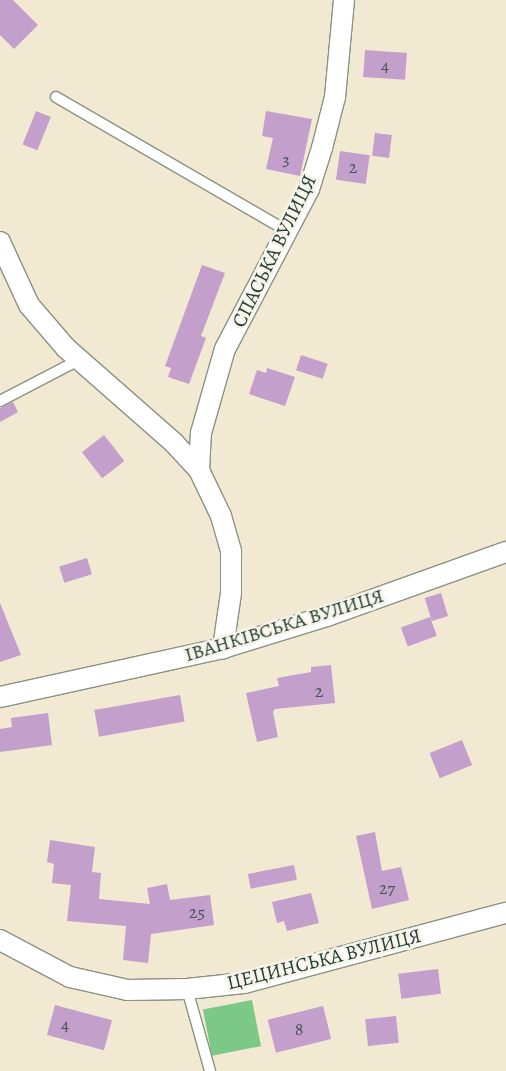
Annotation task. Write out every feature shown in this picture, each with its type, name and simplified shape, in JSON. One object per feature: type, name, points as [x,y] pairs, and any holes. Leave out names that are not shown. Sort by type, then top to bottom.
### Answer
[{"type":"street","name":"СПАСЬКА ВУЛИЦЯ","points":[[199,470],[201,433],[225,349],[285,230],[309,189],[336,97],[344,0]]},
{"type":"street","points":[[0,242],[29,305],[78,360],[174,443],[199,470],[221,516],[231,552],[231,593],[223,648]]},
{"type":"street","name":"ІВАНКІВСЬКА ВУЛИЦЯ","points":[[0,697],[223,648],[327,616],[506,552]]},
{"type":"street","name":"ЦЕЦИНСЬКА ВУЛИЦЯ","points":[[0,940],[70,977],[127,990],[187,990],[244,983],[506,913]]},
{"type":"lane","points":[[56,97],[285,230]]},
{"type":"lane","points":[[0,400],[78,360]]},
{"type":"lane","points":[[187,990],[210,1071]]},
{"type":"green space","points":[[252,1000],[261,1046],[212,1056],[203,1010]]},
{"type":"building","points":[[0,0],[13,0],[38,25],[14,49],[0,35]]},
{"type":"building","points":[[365,50],[407,53],[405,80],[363,77]]},
{"type":"building","points":[[36,111],[51,117],[37,150],[23,144]]},
{"type":"building","points":[[266,111],[312,119],[300,176],[266,169],[273,138],[262,136]]},
{"type":"building","points":[[375,133],[392,135],[389,158],[372,156]]},
{"type":"building","points":[[340,151],[370,155],[366,184],[336,180]]},
{"type":"building","points":[[202,265],[225,273],[201,336],[206,338],[189,384],[168,377],[171,368],[165,366]]},
{"type":"building","points":[[301,355],[328,364],[323,379],[296,370]]},
{"type":"building","points":[[267,368],[295,377],[285,406],[249,394],[257,370],[266,373]]},
{"type":"building","points":[[13,402],[18,412],[0,422],[0,408]]},
{"type":"building","points":[[104,435],[124,461],[102,478],[82,452]]},
{"type":"building","points":[[87,558],[92,574],[64,583],[59,566]]},
{"type":"building","points":[[441,593],[448,616],[432,621],[425,598]]},
{"type":"building","points":[[0,603],[21,655],[0,662]]},
{"type":"building","points":[[430,617],[437,636],[408,646],[401,628]]},
{"type":"building","points":[[331,665],[335,703],[275,709],[273,712],[278,737],[257,742],[246,693],[279,686],[277,678],[311,672],[311,667]]},
{"type":"building","points":[[180,695],[185,722],[99,737],[94,710]]},
{"type":"building","points":[[48,713],[52,745],[0,752],[0,729],[12,727],[11,718]]},
{"type":"building","points":[[462,740],[472,765],[440,778],[430,753]]},
{"type":"building","points":[[375,832],[382,871],[401,867],[409,900],[372,909],[356,836]]},
{"type":"building","points":[[50,840],[95,847],[92,872],[101,873],[99,899],[150,904],[147,888],[167,884],[170,900],[210,895],[214,925],[151,934],[148,963],[123,960],[126,926],[67,921],[71,885],[52,883],[54,864],[47,862]]},
{"type":"building","points":[[294,865],[297,880],[251,889],[248,874]]},
{"type":"building","points":[[311,893],[319,923],[287,931],[284,921],[277,923],[272,902]]},
{"type":"building","points":[[438,969],[441,994],[401,999],[398,974]]},
{"type":"building","points":[[55,1005],[112,1020],[104,1050],[47,1035]]},
{"type":"building","points":[[323,1006],[331,1039],[276,1053],[268,1020]]},
{"type":"building","points":[[396,1016],[399,1043],[368,1046],[365,1019]]}]
